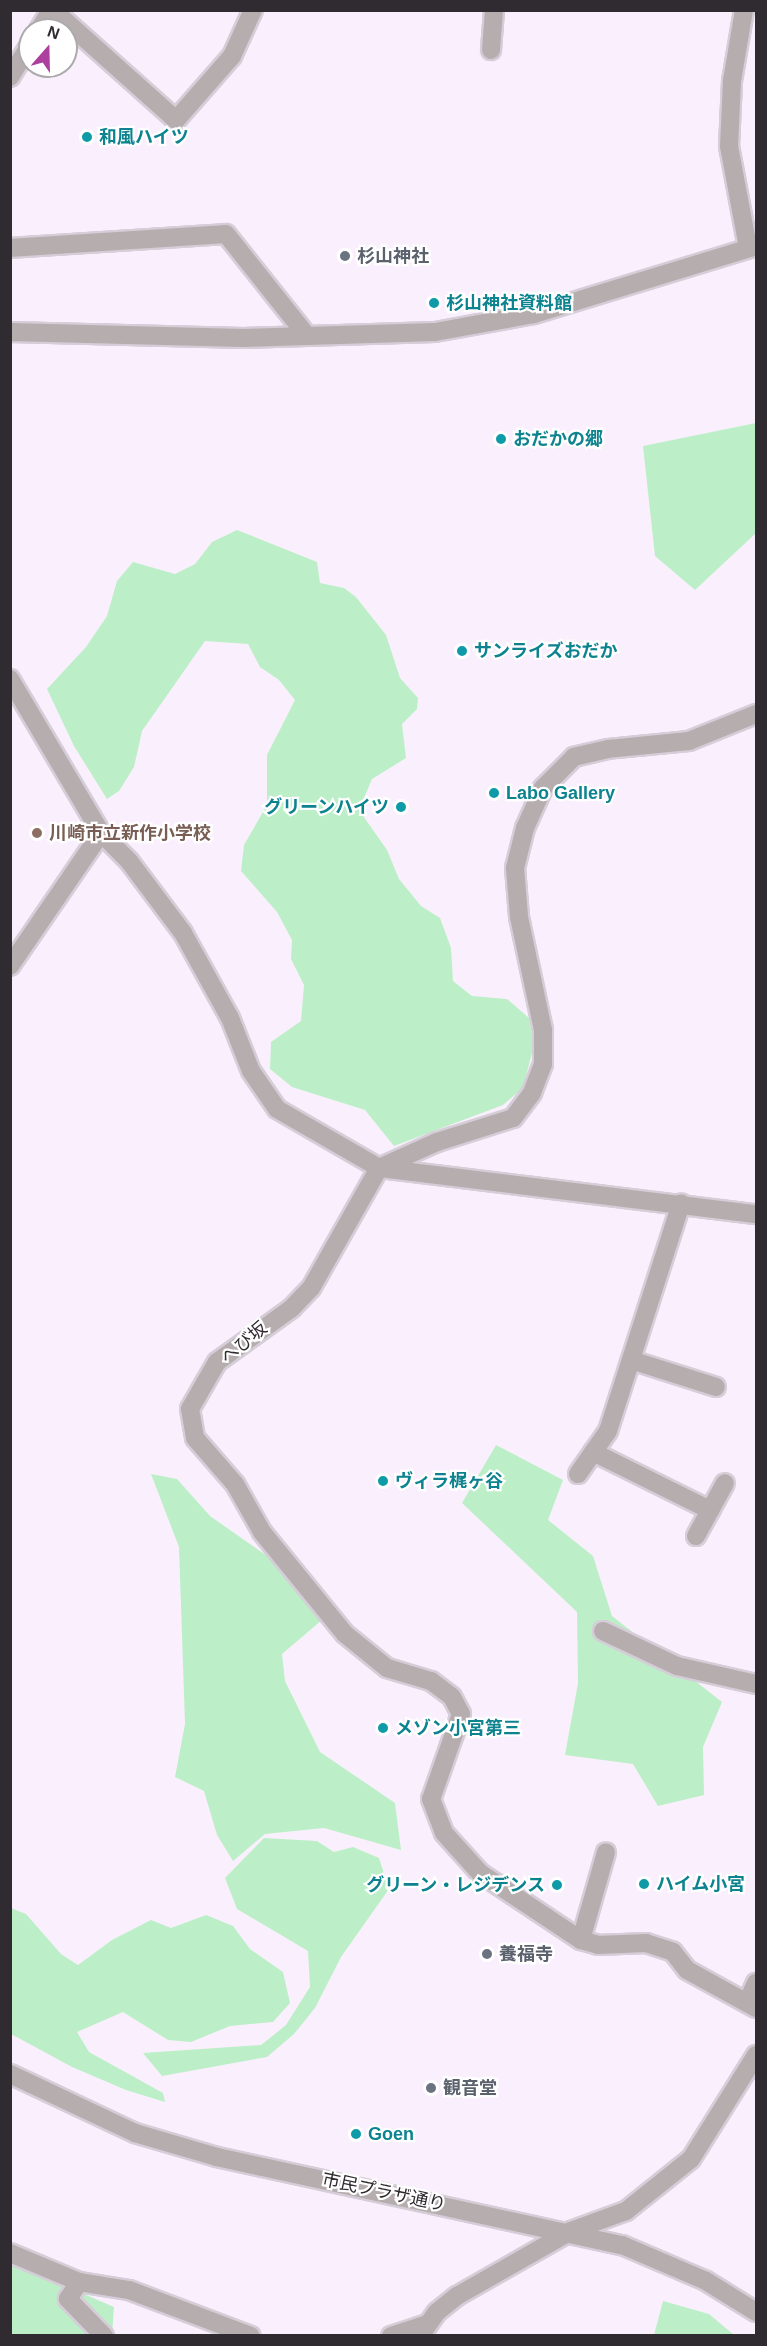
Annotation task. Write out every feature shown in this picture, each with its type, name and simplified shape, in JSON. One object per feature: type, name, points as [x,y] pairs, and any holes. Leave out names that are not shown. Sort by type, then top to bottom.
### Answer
[{"type":"street","points":[[52,10],[176,120],[232,56],[253,10]]},
{"type":"street","points":[[491,50],[494,10]]},
{"type":"street","points":[[11,331],[307,336],[435,332],[534,314],[752,247],[729,146],[732,81],[744,10]]},
{"type":"street","points":[[10,77],[18,64]]},
{"type":"street","points":[[10,248],[226,234],[307,336]]},
{"type":"street","points":[[10,679],[100,833],[129,861],[183,933],[230,1018],[251,1071],[277,1109],[379,1168],[468,1182],[681,1203],[756,1214]]},
{"type":"street","points":[[379,1168],[437,1142],[513,1118],[532,1093],[543,1064],[543,1030],[519,917],[515,868],[525,828],[543,788],[574,757],[608,749],[689,741],[756,714]]},
{"type":"street","points":[[10,966],[100,833]]},
{"type":"street","name":"へび坂","points":[[253,1524],[235,1484],[194,1437],[189,1406],[199,1381],[294,1302],[379,1168]]},
{"type":"street","points":[[578,1474],[608,1431],[681,1203]]},
{"type":"street","points":[[631,1360],[716,1387]]},
{"type":"street","points":[[593,1452],[710,1510]]},
{"type":"street","points":[[696,1536],[725,1483]]},
{"type":"street","points":[[235,1484],[262,1532],[345,1634],[387,1668],[431,1682],[452,1697],[461,1714],[431,1799],[444,1833],[480,1873],[581,1940],[598,1945],[646,1943],[673,1952],[687,1970],[752,2006],[756,1983]]},
{"type":"street","points":[[603,1631],[677,1666],[756,1684]]},
{"type":"street","points":[[581,1940],[606,1852]]},
{"type":"street","points":[[391,2336],[423,2330],[457,2296],[571,2231],[626,2211],[692,2159],[756,2055]]},
{"type":"street","name":"市民プラザ通り","points":[[10,2074],[135,2133],[217,2157],[571,2231],[622,2245],[706,2281],[756,2312]]},
{"type":"street","points":[[10,2253],[79,2282],[129,2290],[250,2336]]},
{"type":"street","points":[[79,2282],[68,2299],[104,2336]]},
{"type":"green space","points":[[756,423],[756,533],[695,590],[655,556],[643,446]]},
{"type":"green space","points":[[237,530],[317,562],[320,583],[344,588],[356,597],[386,635],[400,678],[418,698],[417,709],[402,724],[406,758],[372,779],[359,810],[387,850],[399,879],[421,906],[440,918],[451,948],[453,981],[472,996],[507,999],[529,1018],[534,1045],[523,1088],[503,1105],[394,1146],[365,1110],[292,1087],[270,1069],[271,1042],[301,1021],[304,985],[291,959],[292,940],[277,912],[241,871],[244,845],[267,805],[267,755],[295,700],[279,680],[260,667],[248,644],[205,641],[142,731],[134,767],[119,791],[107,799],[74,746],[47,689],[86,647],[107,616],[117,581],[133,562],[175,574],[195,564],[212,542]]},
{"type":"green space","points":[[496,1445],[563,1480],[548,1520],[593,1556],[612,1616],[722,1702],[703,1747],[704,1795],[658,1806],[633,1764],[565,1755],[578,1683],[577,1612],[462,1503]]},
{"type":"green space","points":[[151,1474],[177,1479],[210,1516],[273,1560],[322,1620],[282,1654],[285,1681],[320,1752],[395,1803],[401,1850],[324,1828],[265,1834],[233,1861],[217,1835],[204,1791],[175,1777],[185,1724],[179,1547]]},
{"type":"green space","points":[[264,1838],[317,1841],[334,1852],[353,1847],[379,1858],[389,1889],[341,1957],[315,2008],[294,2034],[267,2057],[162,2076],[143,2053],[261,2045],[286,2025],[310,1987],[308,1951],[237,1909],[225,1878]]},
{"type":"green space","points":[[11,1908],[26,1914],[61,1954],[78,1965],[112,1940],[151,1920],[171,1928],[206,1915],[233,1926],[250,1949],[283,1972],[290,2003],[273,2022],[230,2026],[191,2042],[168,2040],[123,2012],[77,2032],[89,2052],[163,2093],[165,2102],[126,2090],[72,2067],[11,2034]]},
{"type":"green space","points":[[10,2262],[114,2307],[112,2335],[11,2335]]},
{"type":"green space","points":[[663,2301],[709,2314],[734,2335],[654,2335]]},
{"type":"place","name":"和風ハイツ","points":[[87,137]]},
{"type":"place","name":"杉山神社","points":[[345,256]]},
{"type":"place","name":"杉山神社資料館","points":[[434,303]]},
{"type":"place","name":"おだかの郷","points":[[501,439]]},
{"type":"place","name":"サンライズおだか","points":[[462,651]]},
{"type":"place","name":"Labo Gallery","points":[[494,793]]},
{"type":"place","name":"グリーンハイツ","points":[[401,807]]},
{"type":"place","name":"川崎市立新作小学校","points":[[37,833]]},
{"type":"place","name":"ヴィラ梶ヶ谷","points":[[383,1481]]},
{"type":"place","name":"メゾン小宮第三","points":[[383,1728]]},
{"type":"place","name":"ハイム小宮","points":[[644,1884]]},
{"type":"place","name":"グリーン・レジデンス","points":[[557,1885]]},
{"type":"place","name":"養福寺","points":[[487,1954]]},
{"type":"place","name":"観音堂","points":[[431,2088]]},
{"type":"place","name":"Goen","points":[[356,2134]]}]
